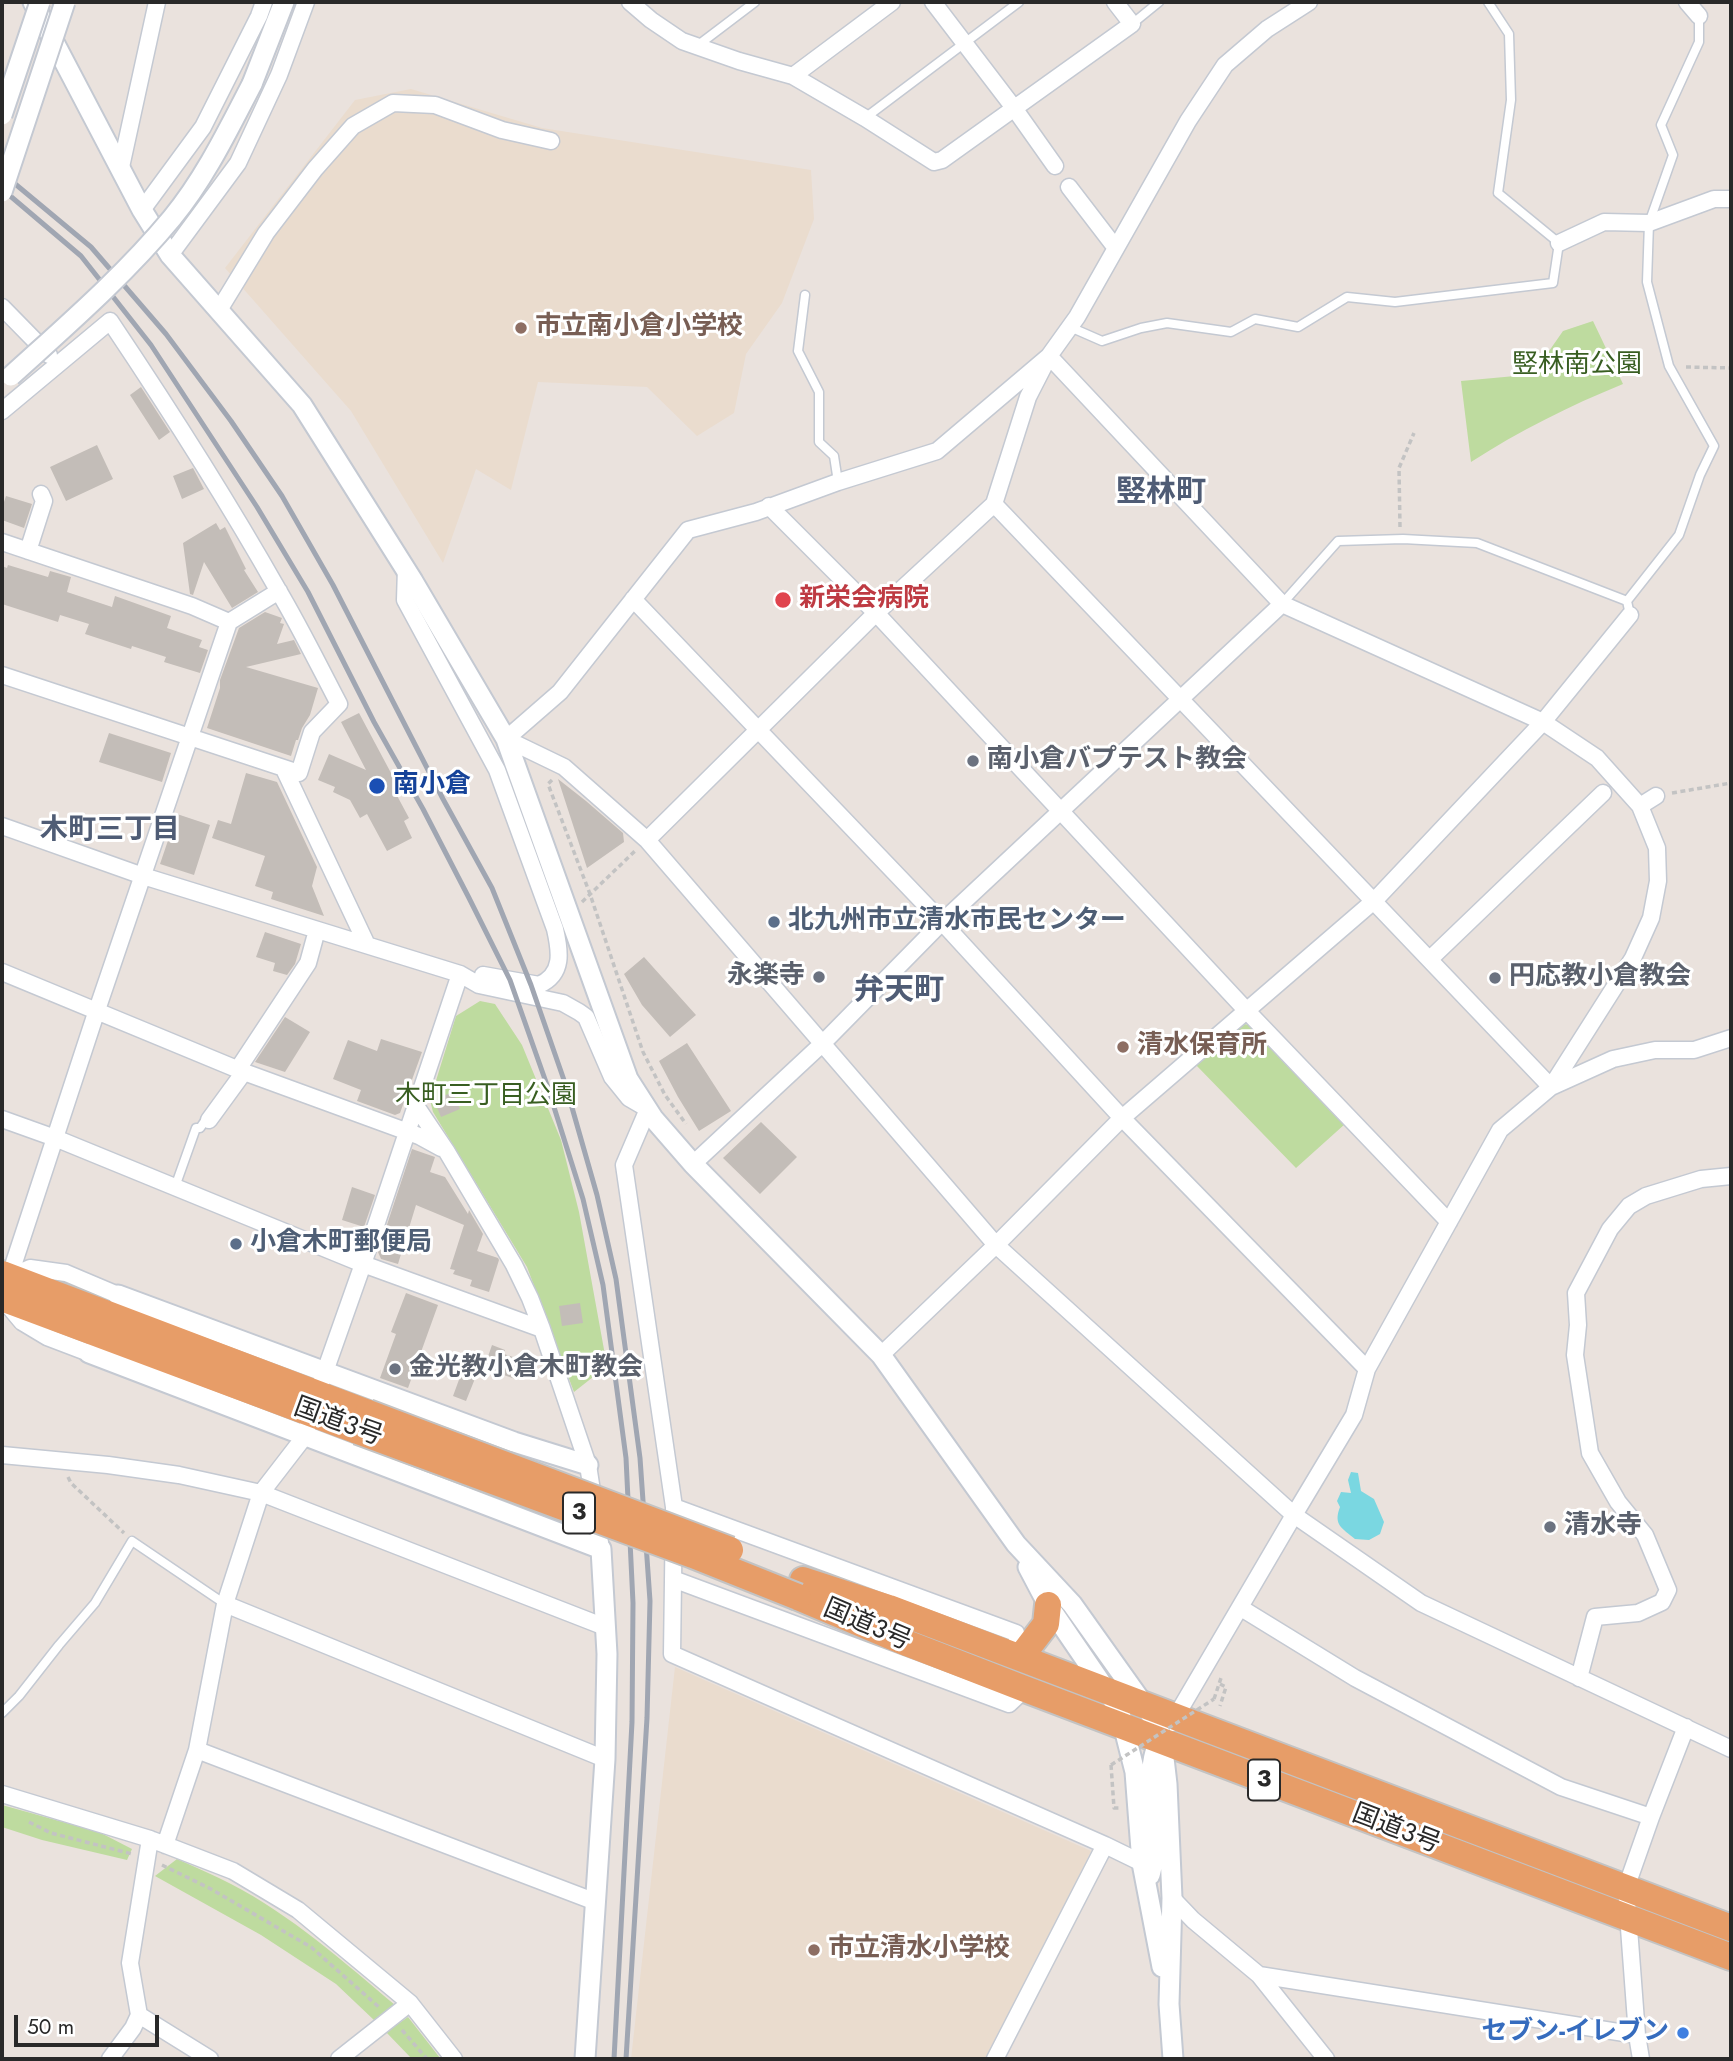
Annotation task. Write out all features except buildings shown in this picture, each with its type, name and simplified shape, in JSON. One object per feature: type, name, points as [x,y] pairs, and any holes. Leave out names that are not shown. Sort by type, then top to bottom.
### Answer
[{"type":"highway","name":"国道3号","points":[[3,1289],[363,1422],[681,1531],[801,1588],[909,1644],[1731,1957]]},
{"type":"highway","name":"国道3号","points":[[801,1588],[889,1608],[1731,1927]]},
{"type":"highway","points":[[1020,1658],[1046,1624],[1048,1605]]},
{"type":"street","points":[[33,2],[142,210],[170,255],[302,405],[406,568],[506,739],[628,1079],[653,1118],[693,1164],[881,1354],[1016,1544],[1072,1604],[1156,1722],[1162,1741],[1167,1784],[1172,1898],[1169,2004],[1173,2059]]},
{"type":"street","points":[[2,115],[40,2]]},
{"type":"street","points":[[2,192],[65,2]]},
{"type":"street","points":[[121,167],[157,2]]},
{"type":"street","points":[[142,210],[203,127],[264,2]]},
{"type":"street","points":[[6,380],[87,306],[172,217],[202,175],[251,84],[284,2]]},
{"type":"street","points":[[170,255],[238,163],[279,75],[306,2]]},
{"type":"street","points":[[630,2],[682,41],[793,76],[934,162],[942,160],[1132,24],[1115,2]]},
{"type":"street","points":[[793,76],[892,2]]},
{"type":"street","points":[[933,2],[1055,166]]},
{"type":"street","points":[[646,840],[876,612],[994,504],[1028,397],[1049,356],[1070,327],[1188,121],[1225,65],[1267,29],[1310,2]]},
{"type":"street","points":[[1687,2],[1699,16]]},
{"type":"street","points":[[219,310],[266,233],[315,169],[353,126],[393,103],[435,105],[502,130],[551,141]]},
{"type":"street","points":[[1069,187],[1115,247]]},
{"type":"street","points":[[1559,243],[1604,222],[1649,223],[1714,199],[1731,199]]},
{"type":"street","points":[[2,307],[58,364]]},
{"type":"street","points":[[2,411],[110,321],[214,482],[279,591],[339,704],[312,732],[299,773],[2,675]]},
{"type":"street","points":[[506,739],[560,692],[688,530],[756,512],[838,482],[937,451],[1049,356]]},
{"type":"street","points":[[1049,356],[1282,604],[1543,722],[1597,758],[1640,806],[1657,848],[1658,881],[1651,918],[1633,958],[1551,1087]]},
{"type":"street","points":[[28,551],[44,501],[41,494]]},
{"type":"street","points":[[994,504],[1551,1087]]},
{"type":"street","points":[[769,506],[876,612],[1246,1010],[1449,1223]]},
{"type":"street","points":[[2,542],[201,609],[229,622]]},
{"type":"street","points":[[406,568],[405,600],[498,770],[559,944],[557,969],[539,985],[479,974],[460,974]]},
{"type":"street","points":[[279,591],[229,622],[3,1289],[22,1322],[47,1338],[307,1430],[601,1549]]},
{"type":"street","points":[[633,599],[942,922],[1122,1118],[1367,1369]]},
{"type":"street","points":[[693,1164],[822,1044],[942,922],[1282,604]]},
{"type":"street","points":[[881,1354],[996,1245],[1122,1118],[1375,900],[1543,722],[1628,608]]},
{"type":"street","points":[[506,739],[564,767],[646,840],[996,1245],[1294,1516],[1421,1603],[1731,1749]]},
{"type":"street","points":[[284,769],[367,945]]},
{"type":"street","points":[[1430,959],[1602,793]]},
{"type":"street","points":[[1640,806],[1656,796]]},
{"type":"street","points":[[2,826],[143,876],[460,974],[479,985],[563,1003],[586,1017],[612,1077],[629,1098],[648,1109]]},
{"type":"street","points":[[209,1119],[308,963],[317,930]]},
{"type":"street","points":[[2,972],[241,1070],[419,1136],[447,1152]]},
{"type":"street","points":[[323,1376],[460,974]]},
{"type":"street","points":[[1147,1894],[1157,1839],[1152,1760],[1156,1748],[1354,1415],[1367,1369],[1500,1130],[1551,1087],[1614,1059],[1655,1050],[1694,1050],[1731,1038]]},
{"type":"street","points":[[416,1106],[447,1152],[514,1265],[542,1329],[588,1465],[601,1549],[607,1654],[605,1759],[585,2059]]},
{"type":"street","points":[[648,1109],[624,1165],[674,1507],[672,1654],[1142,1863]]},
{"type":"street","points":[[2,1119],[55,1138],[363,1264],[542,1329]]},
{"type":"street","points":[[1579,1678],[1595,1617],[1638,1613],[1662,1602],[1668,1590],[1644,1535],[1618,1502],[1590,1453],[1575,1355],[1578,1325],[1576,1293],[1610,1228],[1629,1206],[1646,1196],[1701,1179],[1731,1176]]},
{"type":"street","points":[[3,1289],[30,1268],[66,1273],[323,1376],[588,1465]]},
{"type":"street","points":[[110,2059],[134,2028],[139,2015],[130,1963],[147,1858],[158,1842],[197,1750],[225,1604],[261,1493],[307,1430]]},
{"type":"street","points":[[2,1455],[179,1475],[261,1493],[605,1627]]},
{"type":"street","points":[[674,1507],[1016,1633],[1020,1658]]},
{"type":"street","points":[[1016,1544],[1048,1605],[1119,1709],[1135,1772],[1142,1863],[1169,2004]]},
{"type":"street","points":[[673,1579],[1009,1704],[1025,1689]]},
{"type":"street","points":[[225,1604],[605,1759]]},
{"type":"street","points":[[1241,1608],[1355,1678],[1562,1787],[1651,1817]]},
{"type":"street","points":[[1641,2059],[1626,1888],[1686,1727]]},
{"type":"street","points":[[1162,1741],[1181,1728],[1202,1728]]},
{"type":"street","points":[[197,1750],[596,1902]]},
{"type":"street","points":[[1167,1784],[1173,1769],[1180,1763],[1198,1758],[1208,1759]]},
{"type":"street","points":[[2,1794],[158,1842],[233,1871],[298,1910],[410,2003],[454,2059]]},
{"type":"street","points":[[995,2059],[1105,1845]]},
{"type":"street","points":[[1172,1898],[1193,1920],[1259,1975],[1326,2059]]},
{"type":"street","points":[[1259,1975],[1637,2035]]},
{"type":"street","points":[[340,2059],[410,2003]]},
{"type":"street","points":[[139,2015],[209,2059]]},
{"type":"lane","points":[[697,46],[755,2]]},
{"type":"lane","points":[[865,118],[1019,2]]},
{"type":"lane","points":[[1132,24],[1159,2]]},
{"type":"lane","points":[[1070,327],[1102,341],[1140,328],[1167,323],[1231,332],[1255,320],[1298,327],[1347,297],[1395,302],[1553,284],[1559,243],[1498,193],[1511,100],[1509,34],[1489,2]]},
{"type":"lane","points":[[1282,604],[1338,541],[1403,539],[1477,543],[1628,608],[1679,535],[1700,475],[1714,446],[1670,366],[1647,282],[1649,223],[1673,155],[1661,125],[1699,42],[1699,16]]},
{"type":"lane","points":[[806,295],[798,351],[819,392],[819,442],[834,456],[838,482]]},
{"type":"lane","points":[[175,1187],[196,1128],[200,1128],[207,1118],[209,1119]]},
{"type":"lane","points":[[2,1713],[95,1603],[132,1541],[225,1604]]},
{"type":"path","points":[[1670,366],[1731,368]]},
{"type":"path","points":[[1400,531],[1399,468],[1415,433]]},
{"type":"path","points":[[564,767],[548,784],[590,894],[643,1052],[665,1095],[695,1136],[709,1150]]},
{"type":"path","points":[[1656,796],[1731,783]]},
{"type":"path","points":[[569,916],[646,840]]},
{"type":"path","points":[[58,1460],[71,1483],[132,1541]]},
{"type":"path","points":[[1121,1808],[1114,1808],[1111,1765],[1214,1699],[1223,1672]]},
{"type":"path","points":[[1220,1684],[1226,1687],[1220,1706]]},
{"type":"path","points":[[20,1818],[51,1833],[147,1858],[219,1894],[311,1947],[391,2018],[427,2059]]},
{"type":"shaded area","name":"市立南小倉小学校","points":[[411,89],[542,128],[811,170],[814,219],[782,303],[746,354],[734,413],[697,436],[647,387],[538,382],[511,490],[476,469],[443,563],[351,411],[225,268],[355,100]]},
{"type":"shaded area","points":[[675,1667],[1091,1851],[991,2059],[631,2059]]},
{"type":"green space","name":"竪林南公園","points":[[1593,321],[1623,384],[1545,420],[1471,462],[1461,381],[1515,376],[1530,369],[1547,354],[1563,331]]},
{"type":"green space","name":"木町三丁目公園","points":[[480,1001],[495,1004],[522,1045],[561,1140],[579,1212],[607,1366],[574,1392],[527,1267],[433,1112],[430,1100],[456,1016]]},
{"type":"green space","points":[[1239,1023],[1249,1025],[1345,1124],[1296,1168],[1196,1065]]},
{"type":"green space","points":[[2,1805],[99,1832],[132,1849],[127,1860],[42,1840],[2,1827]]},
{"type":"green space","points":[[177,1859],[231,1884],[275,1910],[395,2005],[375,2021],[336,1984],[261,1935],[155,1876]]},
{"type":"green space","points":[[408,2017],[441,2059],[412,2059],[386,2032]]},
{"type":"water","points":[[1351,1472],[1358,1473],[1361,1491],[1374,1499],[1384,1522],[1380,1534],[1369,1540],[1355,1539],[1338,1522],[1340,1507],[1337,1501],[1341,1492],[1351,1493],[1348,1480]]},
{"type":"railway","points":[[2,173],[91,247],[166,334],[231,421],[282,496],[333,585],[492,888],[531,985],[565,1083],[597,1195],[616,1279],[640,1458],[650,1601],[647,1718],[626,2059]]},
{"type":"railway","points":[[2,189],[81,256],[151,345],[257,507],[308,592],[374,722],[469,898],[510,980],[547,1085],[583,1199],[603,1285],[626,1458],[633,1603],[632,1722],[614,2059]]},
{"type":"place","name":"市立南小倉小学校","points":[[521,328]]},
{"type":"place","name":"新栄会病院","points":[[783,600]]},
{"type":"place","name":"南小倉バプテスト教会","points":[[973,761]]},
{"type":"place","name":"南小倉","points":[[377,786]]},
{"type":"place","name":"北九州市立清水市民センター","points":[[774,922]]},
{"type":"place","name":"永楽寺","points":[[819,977]]},
{"type":"place","name":"円応教小倉教会","points":[[1495,978]]},
{"type":"place","name":"清水保育所","points":[[1123,1047]]},
{"type":"place","name":"小倉木町郵便局","points":[[236,1244]]},
{"type":"place","name":"金光教小倉木町教会","points":[[395,1369]]},
{"type":"place","name":"清水寺","points":[[1550,1527]]},
{"type":"place","name":"市立清水小学校","points":[[814,1950]]},
{"type":"place","name":"セブン-イレブン","points":[[1683,2033]]},
{"type":"district","name":"竪林町","points":[[1161,494]]},
{"type":"district","name":"木町三丁目","points":[[110,831]]},
{"type":"district","name":"弁天町","points":[[899,992]]}]
